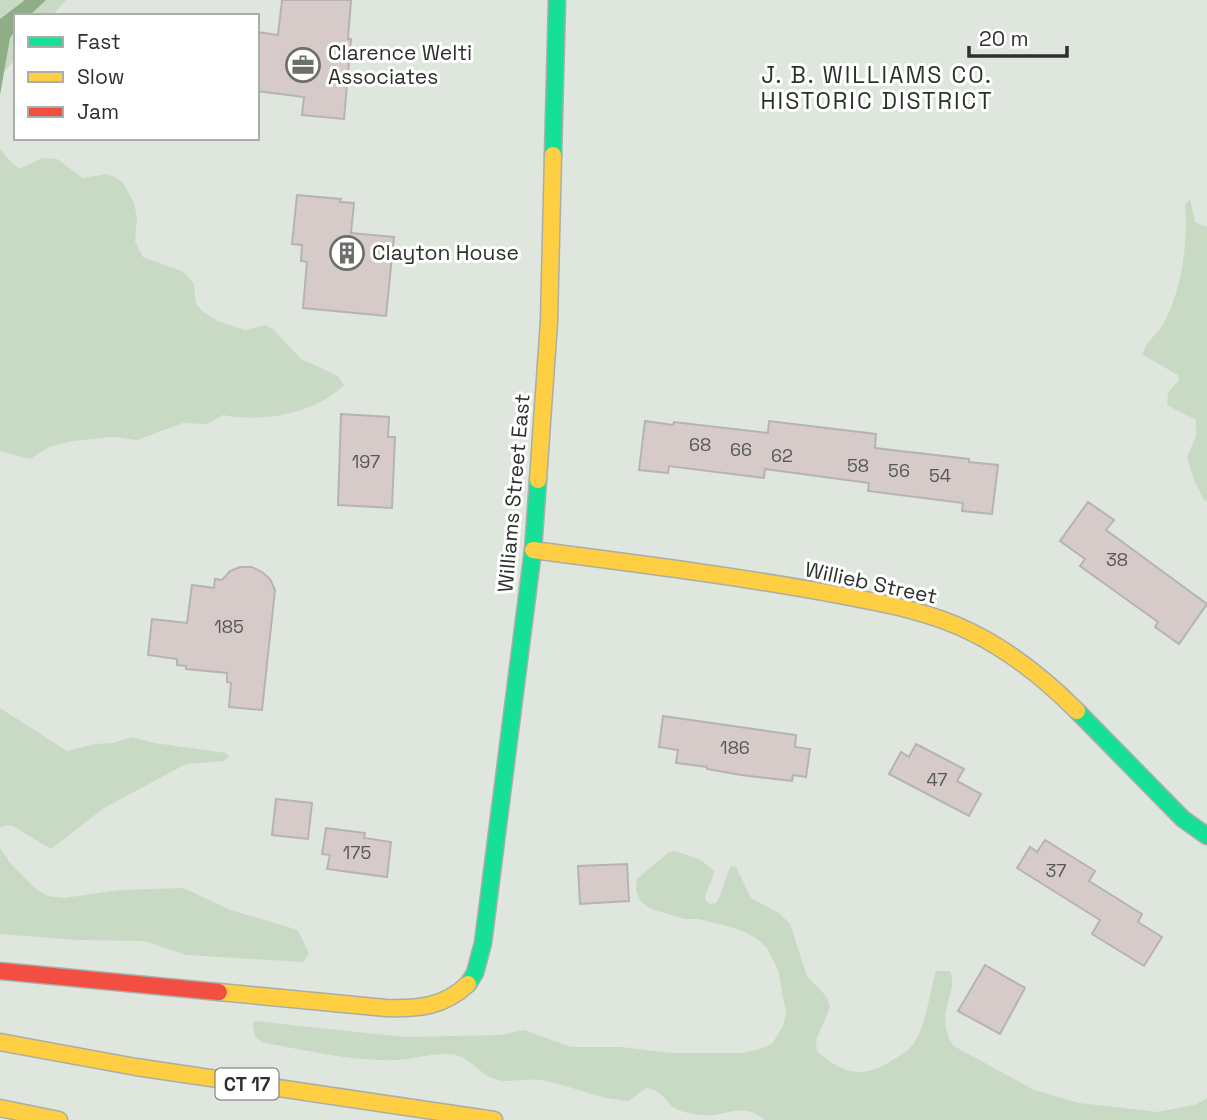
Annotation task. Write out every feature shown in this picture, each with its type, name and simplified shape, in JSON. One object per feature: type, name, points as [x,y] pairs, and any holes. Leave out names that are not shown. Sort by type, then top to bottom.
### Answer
[{"type":"main road","name":"Williams Street East","points":[[0,971],[386,1008],[437,1006],[459,994],[468,984],[479,960],[485,925],[533,550],[549,321],[556,0]]},
{"type":"main road","name":"Willieb Street","points":[[533,550],[801,588],[945,620],[986,640],[1044,680],[1183,819],[1207,836]]},
{"type":"main road","name":"CT 17","points":[[0,1042],[136,1068],[494,1120]]},
{"type":"main road","points":[[0,1108],[59,1120]]},
{"type":"shaded area","points":[[0,0],[66,0],[54,14],[14,14],[14,60],[0,77]]},
{"type":"shaded area","points":[[25,0],[46,0],[31,14],[14,14],[14,33],[10,38],[0,95],[0,19]]},
{"type":"shaded area","points":[[0,149],[19,169],[43,158],[57,159],[83,178],[106,174],[115,177],[123,183],[134,203],[137,217],[135,241],[143,257],[184,272],[194,284],[196,303],[202,311],[218,321],[245,330],[265,325],[273,329],[301,359],[338,376],[344,385],[318,403],[287,414],[254,418],[223,415],[207,424],[183,423],[137,440],[113,437],[73,441],[49,447],[30,459],[0,451]]},
{"type":"shaded area","points":[[1190,199],[1195,222],[1207,227],[1207,501],[1194,480],[1187,457],[1196,436],[1196,420],[1167,405],[1168,393],[1179,380],[1178,375],[1143,355],[1146,346],[1164,323],[1175,296],[1186,235],[1185,205]]},
{"type":"shaded area","points":[[0,708],[67,751],[131,737],[226,753],[229,757],[223,761],[186,764],[104,808],[51,849],[11,825],[0,827]]},
{"type":"shaded area","points":[[0,848],[10,863],[37,890],[48,896],[64,898],[119,890],[183,888],[231,910],[298,930],[309,954],[304,962],[186,955],[144,941],[78,940],[0,934]]},
{"type":"shaded area","points":[[675,851],[701,860],[714,871],[705,896],[705,900],[710,904],[719,899],[731,866],[736,867],[751,898],[779,913],[790,924],[807,976],[827,997],[830,1008],[816,1040],[817,1051],[837,1066],[865,1072],[885,1065],[912,1046],[923,1025],[936,971],[950,971],[952,987],[945,1024],[954,1046],[1034,1090],[1079,1103],[1158,1112],[1197,1104],[1207,1098],[1207,1120],[765,1120],[741,1110],[700,1115],[676,1109],[658,1092],[646,1088],[629,1101],[617,1100],[540,1080],[498,1080],[456,1055],[398,1060],[364,1059],[264,1043],[255,1037],[255,1021],[404,1037],[501,1035],[524,1030],[571,1047],[621,1047],[673,1053],[741,1053],[772,1044],[783,1026],[786,1013],[778,970],[767,948],[756,938],[738,929],[699,919],[685,919],[651,909],[641,902],[636,891],[637,879],[669,852]]},
{"type":"building","name":"Clarence Welti Associates","points":[[282,0],[351,0],[348,39],[351,39],[344,119],[302,115],[304,97],[259,91],[259,32],[278,35]]},
{"type":"building","name":"Clayton House","points":[[297,195],[341,199],[340,202],[354,203],[351,233],[394,237],[386,316],[303,308],[307,262],[301,261],[302,245],[292,244]]},
{"type":"building","points":[[341,414],[389,417],[388,437],[395,437],[392,508],[338,505]]},
{"type":"building","points":[[645,421],[768,433],[769,421],[876,434],[875,448],[998,465],[992,514],[962,511],[963,503],[868,491],[869,483],[765,469],[764,478],[669,466],[668,473],[639,470]]},
{"type":"building","points":[[1088,502],[1114,520],[1106,530],[1207,604],[1179,644],[1155,627],[1158,622],[1080,566],[1085,559],[1060,541]]},
{"type":"building","points":[[240,567],[252,567],[262,572],[270,579],[275,590],[262,710],[229,707],[231,683],[227,682],[227,673],[186,669],[186,666],[177,665],[177,659],[148,655],[152,619],[187,623],[192,585],[214,588],[215,579],[222,580],[230,571]]},
{"type":"building","points":[[663,716],[796,735],[795,747],[810,749],[806,777],[793,775],[792,781],[676,763],[678,750],[659,747]]},
{"type":"building","points":[[916,744],[964,769],[957,781],[981,794],[969,816],[889,774],[901,752],[909,757]]},
{"type":"building","points":[[276,799],[312,803],[308,839],[272,835]]},
{"type":"building","points":[[326,828],[365,833],[364,838],[391,842],[387,877],[327,869],[330,855],[322,854]]},
{"type":"building","points":[[1045,840],[1095,871],[1089,881],[1142,914],[1138,922],[1162,937],[1144,966],[1092,934],[1100,920],[1017,868],[1030,847],[1037,852]]},
{"type":"building","points":[[627,864],[629,901],[580,904],[578,866]]},
{"type":"building","points":[[985,965],[1025,988],[1000,1034],[958,1011]]},
{"type":"traffic: fast","points":[[553,155],[557,0]]},
{"type":"traffic: fast","points":[[468,984],[475,973],[483,943],[533,550],[538,480]]},
{"type":"traffic: fast","points":[[1077,711],[1183,819],[1207,836]]},
{"type":"traffic: slow","points":[[538,480],[549,321],[553,155]]},
{"type":"traffic: slow","points":[[533,550],[754,581],[919,612],[954,624],[1000,648],[1040,677],[1077,711]]},
{"type":"traffic: slow","points":[[219,992],[409,1008],[450,998],[468,984]]},
{"type":"traffic: slow","points":[[0,1042],[136,1067],[494,1120]]},
{"type":"traffic: slow","points":[[0,1108],[59,1120]]},
{"type":"traffic: jam","points":[[0,971],[219,992]]},
{"type":"place","name":"Clarence Welti Associates","points":[[303,65]]},
{"type":"place","name":"Clayton House","points":[[347,253]]},
{"type":"district","name":"J. B. WILLIAMS CO. HISTORIC DISTRICT","points":[[877,88]]}]
